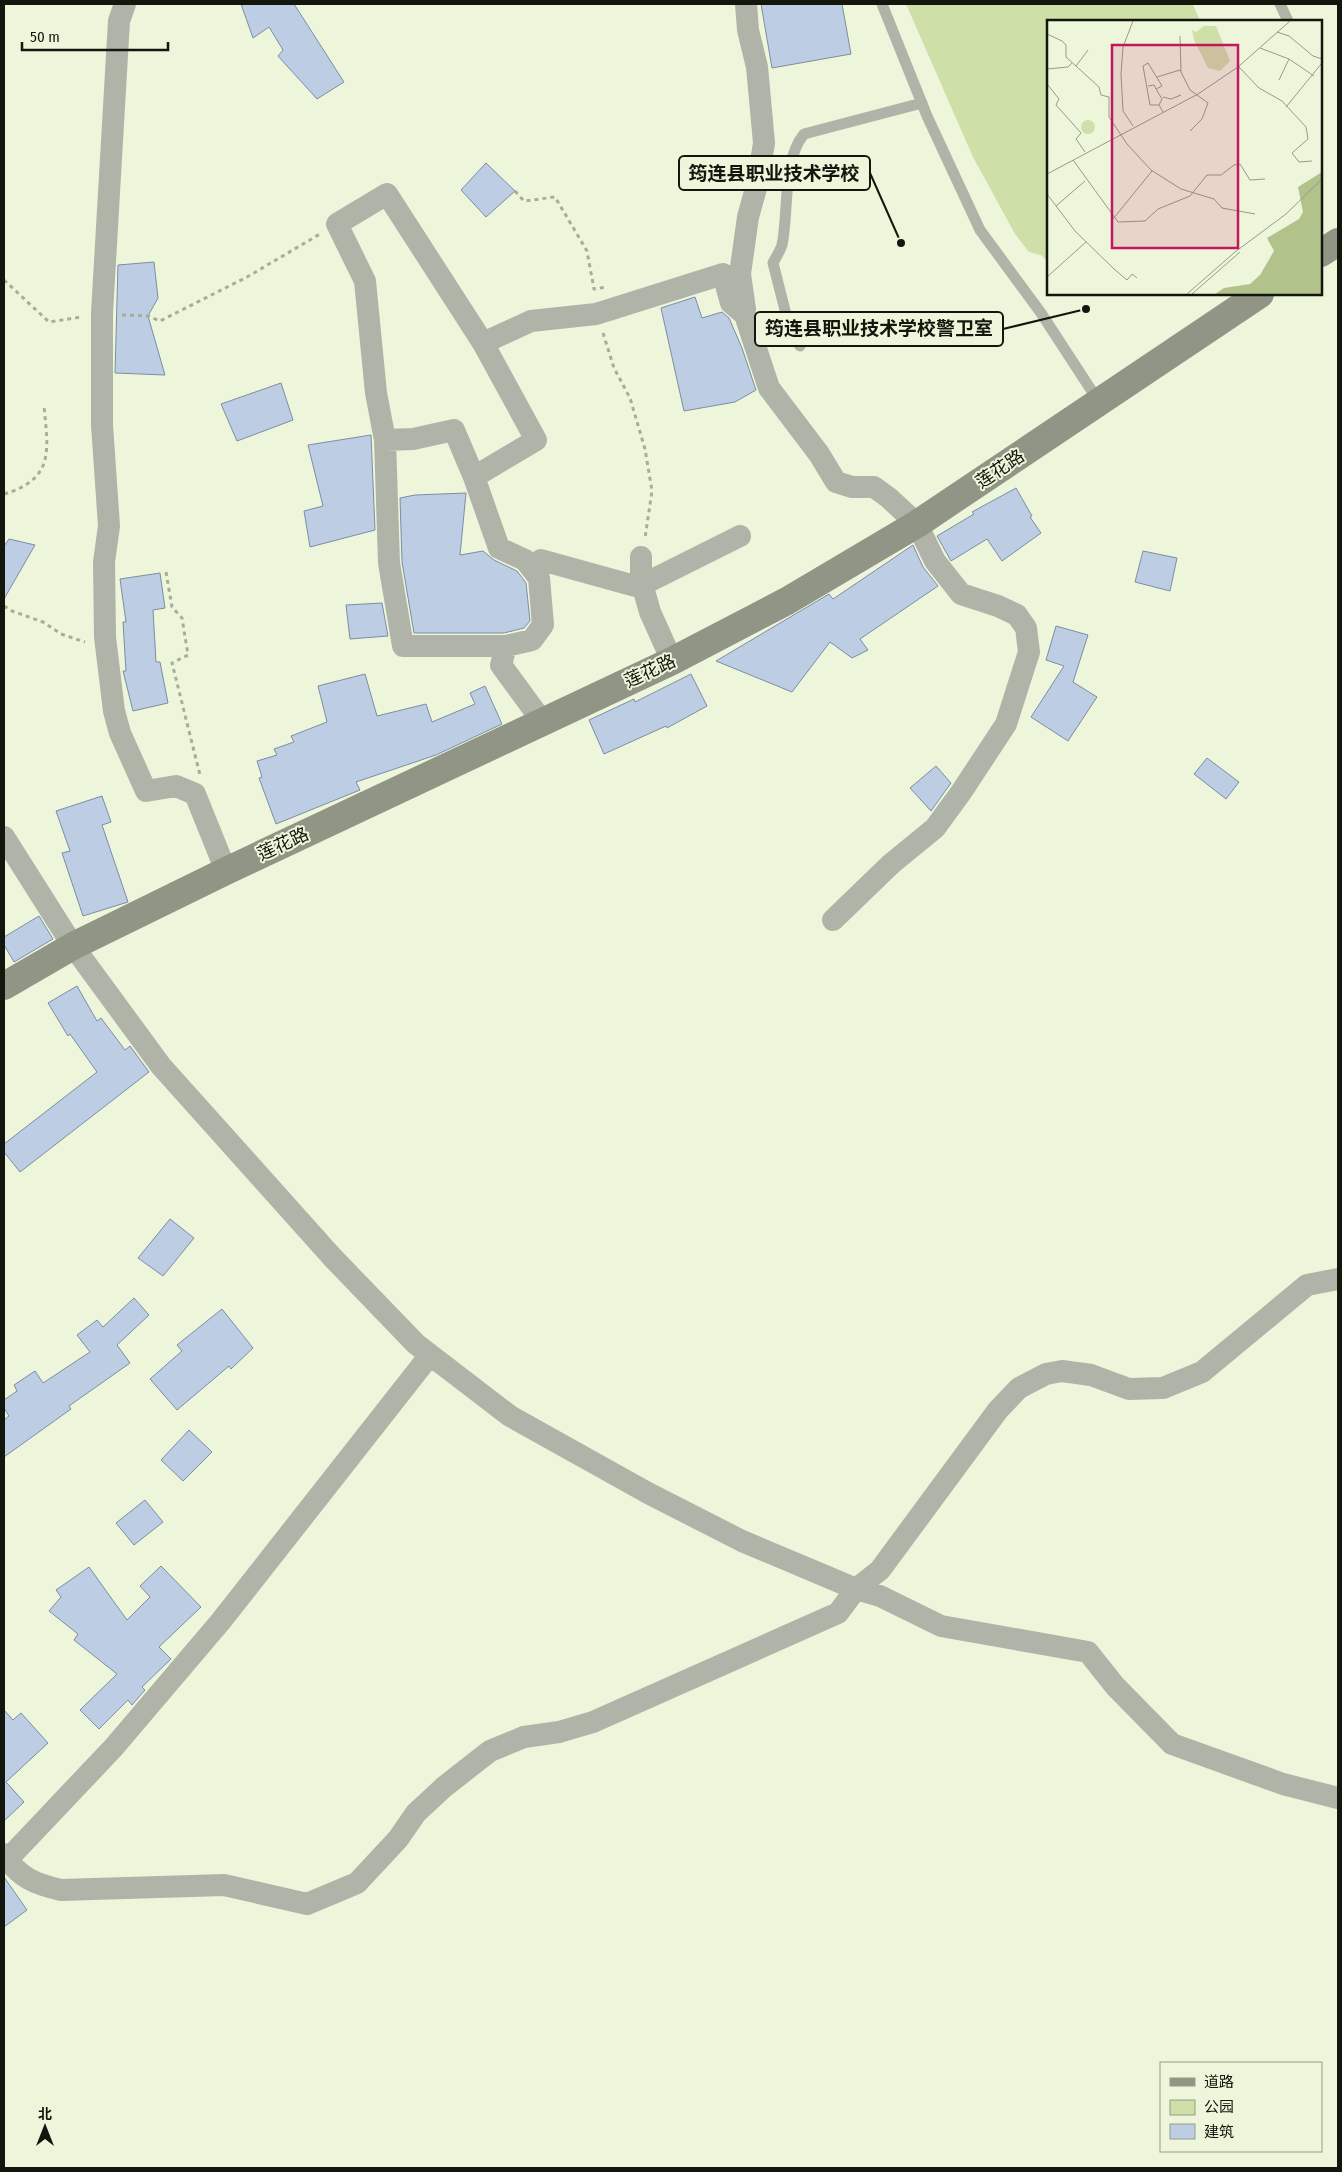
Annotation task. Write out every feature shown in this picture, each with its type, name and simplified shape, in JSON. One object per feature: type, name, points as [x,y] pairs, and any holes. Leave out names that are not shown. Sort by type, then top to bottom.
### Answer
[{"type":"main road","points":[[1322,252],[1338,242]]},
{"type":"main road","name":"莲花路","points":[[4,986],[73,946],[226,871],[672,661],[787,600],[917,524],[1259,295]]},
{"type":"street","points":[[125,4],[119,31],[102,313],[102,425],[109,526],[104,562],[105,637],[114,711],[120,733],[146,790],[176,786],[195,794],[226,871]]},
{"type":"street","points":[[746,4],[748,30],[757,67],[764,143],[758,182],[748,217],[740,274],[745,315],[769,388],[819,454],[836,482],[852,487],[874,487],[889,498],[917,524],[935,561],[961,594],[998,606],[1017,615],[1026,628],[1029,652],[1006,724],[946,814],[935,828],[891,864],[833,920]]},
{"type":"street","points":[[386,440],[413,439],[454,430],[474,477],[499,548],[525,560],[539,578],[543,625],[532,640],[506,646],[403,646],[389,564],[386,440],[376,393],[365,281],[337,224],[387,194],[483,344],[536,440],[474,477]]},
{"type":"street","points":[[483,344],[531,321],[596,314],[723,274],[731,303],[745,315]]},
{"type":"street","points":[[541,560],[635,586],[642,585],[740,536]]},
{"type":"street","points":[[642,557],[642,585],[650,612],[672,661]]},
{"type":"street","points":[[506,646],[501,665],[542,721]]},
{"type":"street","points":[[4,837],[73,946],[161,1066],[333,1258],[416,1344],[510,1416],[648,1493],[742,1541],[856,1589],[880,1596],[941,1626],[1088,1652],[1115,1686],[1172,1744],[1283,1784],[1338,1798]]},
{"type":"street","points":[[430,1355],[220,1621],[114,1747],[6,1857],[12,1867],[36,1884],[61,1890],[224,1885],[307,1904],[357,1883],[398,1839],[416,1812],[444,1786],[490,1751],[524,1737],[559,1732],[593,1722],[707,1673],[838,1613],[856,1589],[880,1570],[998,1410],[1020,1388],[1046,1374],[1062,1371],[1091,1375],[1129,1389],[1163,1388],[1202,1372],[1308,1285],[1338,1279]]},
{"type":"lane","points":[[882,4],[922,103],[980,230],[1041,313],[1099,402]]},
{"type":"lane","points":[[1280,4],[1288,20]]},
{"type":"lane","points":[[800,346],[790,330],[773,263],[782,246],[788,181],[796,144],[804,134],[922,103]]},
{"type":"path","points":[[515,191],[524,201],[555,197],[587,251],[594,289],[614,286]]},
{"type":"path","points":[[4,280],[49,322],[102,313],[148,316],[160,321],[247,277],[337,224]]},
{"type":"path","points":[[596,314],[614,368],[630,398],[646,457],[652,491],[642,557]]},
{"type":"path","points":[[4,494],[34,481],[43,468],[47,447],[44,406]]},
{"type":"path","points":[[166,572],[172,607],[182,618],[188,654],[172,663],[200,777],[195,794]]},
{"type":"path","points":[[4,606],[12,611],[43,622],[61,634],[94,645],[94,636],[105,637]]},
{"type":"green space","points":[[906,4],[1193,4],[1200,20],[1047,20],[1047,261],[1041,255],[1029,252],[1015,234],[973,157]]},
{"type":"building","points":[[241,4],[294,4],[344,82],[317,99],[278,56],[283,50],[269,27],[253,38]]},
{"type":"building","points":[[761,4],[842,4],[851,54],[772,68]]},
{"type":"building","points":[[486,163],[515,191],[486,217],[461,190]]},
{"type":"building","points":[[154,262],[158,298],[148,316],[165,375],[115,373],[118,265]]},
{"type":"building","points":[[695,297],[702,318],[722,312],[729,318],[742,348],[756,390],[735,402],[684,411],[661,308]]},
{"type":"building","points":[[281,383],[293,420],[237,441],[221,404]]},
{"type":"building","points":[[371,435],[375,530],[310,547],[304,511],[323,506],[308,445]]},
{"type":"building","points":[[1016,488],[1032,516],[1030,517],[1041,533],[1002,561],[987,539],[951,561],[937,536],[974,514],[972,512]]},
{"type":"building","points":[[466,493],[460,555],[483,551],[494,560],[517,571],[526,583],[530,621],[524,628],[504,633],[414,633],[402,562],[400,498],[415,495]]},
{"type":"building","points":[[9,539],[35,545],[4,599],[4,546]]},
{"type":"building","points":[[913,545],[923,567],[938,586],[860,639],[868,650],[852,658],[830,642],[792,692],[716,661],[829,594],[833,599]]},
{"type":"building","points":[[1143,551],[1177,558],[1170,591],[1135,582]]},
{"type":"building","points":[[160,573],[165,608],[153,610],[156,662],[160,662],[168,703],[133,711],[123,671],[126,671],[123,622],[126,622],[120,579]]},
{"type":"building","points":[[382,603],[388,636],[350,639],[346,605]]},
{"type":"building","points":[[1056,626],[1088,635],[1073,682],[1097,697],[1068,741],[1031,717],[1064,666],[1046,660]]},
{"type":"building","points":[[365,674],[377,716],[426,704],[432,722],[475,704],[470,693],[485,686],[502,724],[436,755],[356,782],[360,790],[276,824],[259,778],[262,777],[257,761],[277,755],[274,749],[294,742],[291,736],[327,722],[318,686]]},
{"type":"building","points":[[691,674],[707,706],[667,728],[666,726],[604,754],[589,720],[634,699],[635,702]]},
{"type":"building","points":[[1207,758],[1239,782],[1226,799],[1194,774]]},
{"type":"building","points":[[936,766],[951,783],[931,811],[910,788]]},
{"type":"building","points":[[102,796],[111,822],[102,825],[128,902],[83,916],[62,853],[70,851],[56,811]]},
{"type":"building","points":[[39,916],[53,939],[14,962],[4,945],[4,937]]},
{"type":"building","points":[[77,986],[97,1021],[101,1018],[125,1050],[130,1046],[149,1072],[20,1172],[4,1152],[4,1144],[97,1072],[70,1034],[68,1036],[48,1003]]},
{"type":"building","points":[[170,1219],[194,1238],[163,1276],[138,1258]]},
{"type":"building","points":[[134,1298],[149,1315],[117,1345],[130,1363],[69,1406],[71,1409],[4,1457],[4,1420],[9,1416],[4,1408],[4,1400],[17,1391],[14,1385],[35,1371],[43,1383],[90,1352],[77,1335],[97,1320],[103,1327]]},
{"type":"building","points":[[222,1309],[253,1348],[231,1369],[229,1366],[177,1410],[150,1379],[182,1351],[177,1345]]},
{"type":"building","points":[[189,1430],[212,1452],[183,1481],[161,1460]]},
{"type":"building","points":[[145,1500],[163,1522],[134,1545],[116,1523]]},
{"type":"building","points":[[161,1566],[201,1607],[159,1647],[171,1659],[142,1687],[145,1690],[132,1705],[128,1700],[99,1729],[80,1710],[117,1674],[74,1640],[78,1634],[49,1611],[61,1597],[56,1590],[89,1567],[127,1620],[150,1597],[140,1586]]},
{"type":"building","points":[[4,1710],[13,1720],[21,1713],[48,1743],[6,1782],[24,1802],[4,1821]]},
{"type":"building","points":[[4,1877],[27,1910],[4,1927]]},
{"type":"place","name":"筠连县职业技术学校","points":[[901,243]]},
{"type":"place","name":"筠连县职业技术学校警卫室","points":[[1086,309]]}]
